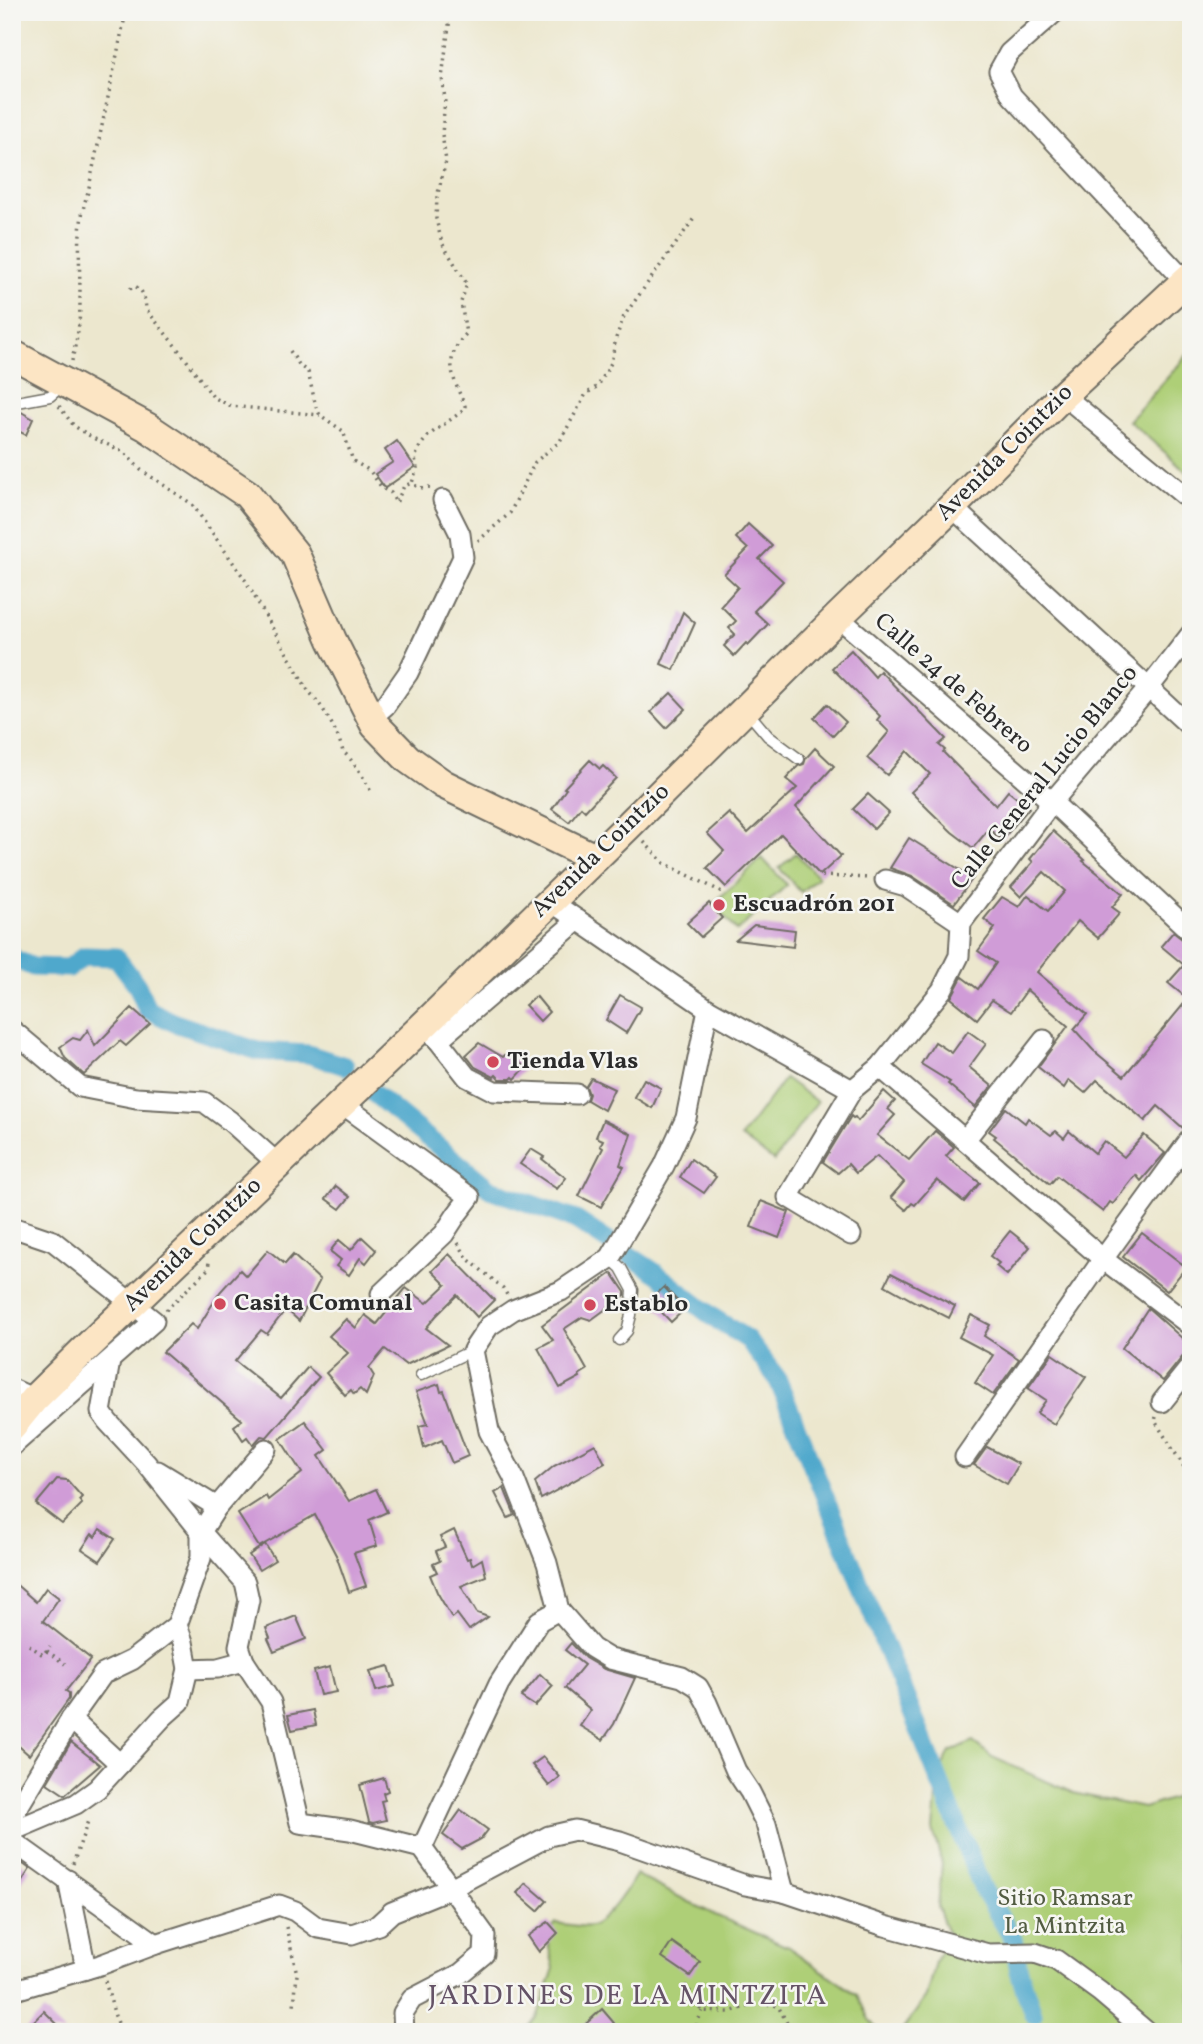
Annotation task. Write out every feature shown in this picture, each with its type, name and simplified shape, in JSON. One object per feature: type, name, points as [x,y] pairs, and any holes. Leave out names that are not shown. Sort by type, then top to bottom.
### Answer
[{"type":"main road","name":"Avenida Cointzio","points":[[12,1426],[23,1394],[132,1303],[341,1103],[432,1032],[550,901],[952,508],[1063,395],[1188,278]]},
{"type":"main road","points":[[12,354],[61,388],[146,428],[247,494],[295,554],[332,640],[375,725],[408,759],[443,784],[595,858]]},
{"type":"street","points":[[1055,12],[1009,53],[999,71],[1012,96],[1188,278]]},
{"type":"street","points":[[1063,395],[1191,501]]},
{"type":"street","points":[[371,718],[385,706],[408,673],[463,556],[460,534],[443,500]]},
{"type":"street","points":[[952,508],[1191,727]]},
{"type":"street","name":"Calle 24 de Febrero","points":[[838,617],[1052,802],[1191,932]]},
{"type":"street","name":"Calle General Lucio Blanco","points":[[851,1235],[788,1197],[852,1090],[880,1067],[942,990],[960,956],[961,923],[1052,802],[1191,634]]},
{"type":"street","points":[[885,880],[906,886],[961,923]]},
{"type":"street","points":[[550,901],[708,1009],[852,1090]]},
{"type":"street","points":[[577,1094],[494,1091],[467,1077],[432,1032],[578,920]]},
{"type":"street","points":[[708,1009],[686,1118],[664,1166],[614,1251],[561,1291],[513,1310],[489,1326],[473,1350],[489,1431],[513,1476],[547,1563],[559,1610],[592,1648],[610,1659],[682,1677],[698,1687],[736,1771],[766,1824],[784,1892]]},
{"type":"street","points":[[12,1030],[80,1087],[136,1098],[204,1102],[230,1121],[278,1164]]},
{"type":"street","points":[[965,1140],[1044,1040]]},
{"type":"street","points":[[880,1067],[1103,1259],[1191,1326]]},
{"type":"street","points":[[341,1103],[470,1197],[444,1234],[381,1294]]},
{"type":"street","points":[[965,1457],[1191,1138]]},
{"type":"street","points":[[12,1227],[52,1241],[154,1321],[12,1446]]},
{"type":"street","points":[[110,1361],[101,1412],[245,1582],[249,1600],[239,1646],[244,1661],[271,1702],[300,1823],[350,1830],[422,1848],[485,1935],[484,1954],[460,1974],[412,1999],[403,2013],[404,2032]]},
{"type":"street","points":[[1162,1402],[1191,1366]]},
{"type":"street","points":[[12,1817],[71,1719],[103,1674],[132,1660],[177,1625],[201,1559],[201,1532],[217,1507],[266,1449]]},
{"type":"street","points":[[146,1463],[217,1507]]},
{"type":"street","points":[[422,1848],[499,1684],[540,1621],[559,1610]]},
{"type":"street","points":[[12,1831],[76,1804],[97,1789],[180,1702],[188,1669],[177,1625]]},
{"type":"street","points":[[188,1669],[218,1668],[244,1661]]},
{"type":"street","points":[[71,1719],[120,1764]]},
{"type":"street","points":[[12,1991],[279,1905],[295,1911],[318,1927],[352,1934],[378,1924],[392,1912],[451,1888],[549,1836],[575,1830],[620,1840],[745,1885],[784,1892],[885,1926],[988,1954],[1035,1953],[1056,1960],[1100,1992],[1147,2032]]},
{"type":"street","points":[[12,1841],[156,1944]]},
{"type":"street","points":[[68,1880],[93,1967]]},
{"type":"lane","points":[[12,403],[61,388]]},
{"type":"lane","points":[[745,709],[768,736],[799,759]]},
{"type":"lane","points":[[614,1251],[633,1290],[631,1315],[626,1331],[619,1340]]},
{"type":"lane","points":[[421,1375],[473,1350]]},
{"type":"path","points":[[126,12],[88,192],[82,208],[79,324],[61,388],[74,426],[124,452],[141,470],[192,504],[244,578],[309,692],[320,702],[343,752],[350,757],[371,792]]},
{"type":"path","points":[[412,483],[417,468],[415,458],[420,446],[429,435],[464,410],[465,406],[452,376],[452,355],[467,334],[461,302],[467,284],[442,243],[436,219],[446,161],[442,134],[445,99],[442,78],[452,12]]},
{"type":"path","points":[[463,556],[510,513],[535,462],[560,441],[586,394],[598,386],[611,363],[624,316],[695,217]]},
{"type":"path","points":[[130,289],[135,286],[141,290],[146,309],[213,397],[231,406],[320,415]]},
{"type":"path","points":[[290,351],[300,366],[308,372],[320,415],[343,431],[353,461],[370,471],[382,488],[391,493],[396,503],[404,486],[412,483]]},
{"type":"path","points":[[412,483],[419,488],[429,486],[443,500]]},
{"type":"path","points":[[627,827],[664,863],[722,892]]},
{"type":"path","points":[[822,876],[885,880]]},
{"type":"path","points":[[457,1214],[454,1235],[468,1259],[503,1288],[513,1310]]},
{"type":"path","points":[[1162,1402],[1155,1421],[1191,1478]]},
{"type":"path","points":[[29,1645],[43,1655],[50,1646]]},
{"type":"path","points":[[47,1651],[65,1664]]},
{"type":"path","points":[[68,1880],[97,1789]]},
{"type":"path","points":[[279,1905],[297,1974],[294,2006]]},
{"type":"path","points":[[93,1967],[122,2032]]},
{"type":"path","points":[[685,1985],[702,2011],[694,2032]]},
{"type":"path","points":[[702,2011],[729,2012],[760,2003],[778,2006],[788,2023],[787,2032]]},
{"type":"green space","points":[[1191,351],[1191,475],[1129,421]]},
{"type":"green space","points":[[796,853],[818,877],[801,892],[779,868]]},
{"type":"green space","points":[[762,858],[787,885],[737,931],[713,904]]},
{"type":"green space","points":[[785,1078],[817,1102],[774,1161],[741,1137]]},
{"type":"green space","name":"Sitio Ramsar La Mintzita","points":[[973,1741],[992,1757],[1073,1793],[1144,1808],[1183,1795],[1191,1802],[1191,2032],[901,2032],[926,1997],[935,1962],[949,1937],[938,1907],[942,1864],[933,1830],[938,1774],[950,1752]]},
{"type":"green space","points":[[636,1875],[713,1914],[788,1947],[857,1995],[868,2018],[879,2032],[525,2032],[538,2015],[554,1968],[546,1935],[556,1923],[583,1927],[596,1923],[616,1904]]},
{"type":"building","points":[[18,410],[33,419],[26,435],[12,428],[12,419]]},
{"type":"building","points":[[397,441],[415,467],[385,488],[375,474],[393,462],[385,450]]},
{"type":"building","points":[[748,524],[772,546],[759,559],[783,581],[754,611],[768,624],[734,656],[724,646],[735,634],[729,628],[736,621],[721,606],[738,587],[724,574],[748,549],[736,538]]},
{"type":"building","points":[[683,612],[695,623],[674,670],[661,664]]},
{"type":"building","points":[[851,650],[875,677],[880,671],[946,739],[939,745],[945,750],[943,752],[996,806],[1008,791],[1029,808],[1002,840],[989,829],[973,848],[952,832],[911,792],[930,774],[907,751],[887,775],[867,758],[889,732],[877,720],[880,716],[832,668]]},
{"type":"building","points":[[671,693],[686,709],[666,728],[651,712]]},
{"type":"building","points":[[827,704],[846,722],[833,736],[814,718]]},
{"type":"building","points":[[815,748],[834,766],[796,807],[841,856],[820,875],[781,834],[726,887],[707,868],[724,851],[707,833],[729,813],[748,833],[797,788],[786,779],[798,766],[804,764]]},
{"type":"building","points":[[590,760],[600,769],[603,766],[616,778],[585,811],[581,807],[569,822],[552,809],[566,789],[564,788]]},
{"type":"building","points":[[868,794],[889,813],[874,829],[853,809]]},
{"type":"building","points":[[1053,831],[1085,860],[1083,861],[1123,894],[1112,907],[1120,913],[1098,938],[1078,921],[1037,972],[1087,1014],[1074,1029],[1093,1050],[1124,1076],[1188,999],[1168,983],[1184,965],[1161,946],[1173,932],[1191,946],[1191,1119],[1183,1128],[1158,1106],[1145,1121],[1097,1080],[1085,1093],[1069,1080],[1064,1088],[1038,1067],[1068,1026],[1027,990],[1011,1012],[992,1000],[977,1019],[951,998],[962,977],[978,989],[996,963],[978,951],[995,928],[984,919],[1002,897],[1019,907],[1028,895],[1048,911],[1065,891],[1044,872],[1021,897],[1011,887],[1033,862],[1030,859]]},
{"type":"building","points":[[909,838],[973,878],[954,904],[912,876],[890,868]]},
{"type":"building","points":[[709,903],[722,918],[701,937],[687,923]]},
{"type":"building","points":[[754,925],[795,930],[793,947],[736,940]]},
{"type":"building","points":[[620,995],[641,1007],[626,1033],[606,1020]]},
{"type":"building","points":[[536,996],[549,1012],[540,1021],[525,1005]]},
{"type":"building","points":[[132,1008],[150,1024],[126,1046],[120,1041],[84,1075],[65,1058],[60,1047],[73,1038],[80,1040],[88,1030],[95,1046]]},
{"type":"building","points":[[968,1031],[986,1044],[969,1067],[992,1086],[975,1107],[948,1084],[950,1082],[921,1064],[935,1042],[952,1053]]},
{"type":"building","name":"Tienda Vlas","points":[[479,1043],[503,1057],[506,1054],[526,1067],[515,1079],[500,1079],[496,1075],[494,1077],[475,1067],[466,1055]]},
{"type":"building","points":[[591,1078],[614,1089],[604,1110],[587,1100],[589,1094],[586,1086]]},
{"type":"building","points":[[644,1079],[661,1088],[652,1108],[634,1097]]},
{"type":"building","points":[[884,1091],[895,1101],[888,1109],[895,1115],[877,1135],[909,1160],[935,1131],[954,1147],[946,1156],[980,1183],[964,1202],[937,1180],[915,1205],[912,1203],[906,1210],[891,1197],[904,1182],[877,1156],[856,1173],[848,1164],[838,1173],[823,1162],[851,1116],[858,1121]]},
{"type":"building","points":[[1006,1108],[1025,1123],[1028,1118],[1051,1135],[1056,1131],[1064,1138],[1069,1131],[1095,1153],[1104,1141],[1124,1157],[1144,1135],[1165,1153],[1141,1181],[1136,1175],[1113,1204],[1110,1202],[1103,1212],[1057,1176],[1050,1184],[994,1138],[996,1136],[989,1131]]},
{"type":"building","points":[[603,1120],[631,1134],[620,1165],[624,1167],[601,1207],[579,1196],[603,1148],[600,1146],[603,1140],[596,1137]]},
{"type":"building","points":[[531,1149],[544,1157],[542,1159],[566,1178],[557,1189],[520,1164]]},
{"type":"building","points":[[691,1159],[716,1177],[704,1193],[680,1177]]},
{"type":"building","points":[[336,1186],[350,1197],[340,1209],[326,1199]]},
{"type":"building","points":[[761,1201],[789,1212],[779,1238],[751,1227]]},
{"type":"building","points":[[1010,1231],[1030,1247],[1007,1275],[996,1266],[999,1263],[990,1256]]},
{"type":"building","points":[[1142,1233],[1186,1267],[1167,1291],[1123,1257]]},
{"type":"building","points":[[362,1237],[376,1250],[366,1263],[360,1258],[349,1275],[336,1266],[341,1260],[330,1251],[339,1240],[351,1250]]},
{"type":"building","points":[[268,1250],[285,1264],[293,1255],[320,1280],[299,1321],[286,1309],[267,1334],[261,1330],[235,1361],[281,1398],[308,1367],[319,1377],[267,1437],[261,1436],[253,1445],[247,1437],[243,1440],[234,1426],[242,1420],[163,1352],[191,1324],[197,1329],[220,1292],[240,1270],[246,1276]]},
{"type":"building","points":[[449,1254],[494,1300],[477,1317],[457,1295],[426,1328],[448,1345],[406,1365],[385,1349],[369,1368],[374,1376],[366,1395],[360,1389],[354,1394],[351,1390],[345,1395],[326,1373],[348,1353],[329,1336],[346,1319],[356,1328],[365,1315],[377,1324],[406,1288],[427,1303],[446,1285],[432,1271]]},
{"type":"building","points":[[612,1273],[625,1295],[591,1320],[582,1317],[564,1329],[587,1370],[560,1388],[538,1348],[553,1340],[542,1325]]},
{"type":"building","points":[[891,1273],[955,1306],[949,1318],[885,1285]]},
{"type":"building","points":[[664,1287],[685,1309],[671,1322],[650,1300]]},
{"type":"building","points":[[1148,1308],[1191,1346],[1163,1381],[1122,1348]]},
{"type":"building","points":[[971,1315],[990,1325],[984,1336],[1019,1359],[993,1395],[975,1383],[993,1355],[959,1337]]},
{"type":"building","points":[[1052,1354],[1086,1377],[1054,1424],[1037,1413],[1046,1400],[1028,1388]]},
{"type":"building","points":[[439,1384],[468,1456],[452,1463],[442,1440],[424,1448],[419,1426],[428,1424],[416,1392]]},
{"type":"building","points":[[305,1421],[327,1450],[319,1456],[349,1501],[376,1489],[387,1512],[369,1520],[377,1546],[354,1553],[366,1586],[349,1592],[336,1555],[315,1515],[259,1547],[238,1514],[266,1496],[268,1500],[302,1473],[280,1439]]},
{"type":"building","points":[[595,1444],[605,1463],[541,1499],[535,1482],[554,1466]]},
{"type":"building","points":[[987,1447],[1019,1464],[1007,1484],[974,1465]]},
{"type":"building","points":[[57,1479],[67,1480],[82,1497],[79,1500],[82,1504],[62,1524],[36,1504]]},
{"type":"building","points":[[504,1488],[515,1515],[508,1518],[495,1493]]},
{"type":"building","points":[[100,1529],[115,1539],[100,1561],[82,1549],[92,1534],[95,1537]]},
{"type":"building","points":[[454,1530],[472,1565],[482,1559],[486,1576],[461,1586],[477,1613],[488,1617],[469,1630],[457,1614],[452,1618],[430,1575],[437,1572],[433,1564],[440,1561],[436,1551],[445,1547],[440,1537]]},
{"type":"building","points":[[265,1544],[275,1560],[259,1570],[249,1555]]},
{"type":"building","points":[[12,1581],[36,1602],[46,1588],[59,1598],[43,1621],[91,1659],[66,1691],[69,1693],[69,1699],[29,1755],[12,1740]]},
{"type":"building","points":[[296,1616],[306,1639],[274,1652],[266,1628]]},
{"type":"building","points":[[571,1643],[585,1658],[604,1669],[635,1678],[614,1724],[603,1740],[580,1726],[591,1710],[565,1688],[584,1665],[565,1650]]},
{"type":"building","points":[[389,1666],[395,1686],[376,1691],[370,1671]]},
{"type":"building","points":[[330,1667],[336,1692],[320,1695],[314,1671]]},
{"type":"building","points":[[540,1674],[553,1686],[535,1706],[521,1697]]},
{"type":"building","points":[[313,1710],[316,1725],[292,1730],[288,1715]]},
{"type":"building","points":[[71,1742],[100,1765],[65,1795],[47,1783]]},
{"type":"building","points":[[543,1757],[560,1777],[549,1786],[532,1765]]},
{"type":"building","points":[[384,1778],[388,1791],[383,1793],[385,1800],[381,1801],[386,1820],[369,1822],[360,1785]]},
{"type":"building","points":[[461,1810],[488,1830],[481,1839],[462,1849],[443,1835]]},
{"type":"building","points":[[12,1856],[30,1869],[12,1897]]},
{"type":"building","points":[[526,1883],[547,1901],[538,1911],[517,1893]]},
{"type":"building","points":[[548,1922],[558,1933],[539,1952],[528,1936]]},
{"type":"building","points":[[672,1942],[700,1962],[690,1976],[662,1957]]},
{"type":"building","points":[[602,2009],[614,2023],[605,2032],[577,2032]]},
{"type":"building","points":[[44,2011],[65,2032],[23,2032]]},
{"type":"waterway","points":[[12,956],[33,967],[69,968],[84,956],[116,957],[137,985],[147,1009],[175,1023],[258,1051],[308,1054],[345,1066]]},
{"type":"waterway","points":[[367,1088],[490,1189],[576,1220],[656,1273],[714,1318],[747,1339],[777,1378],[983,1889],[1013,1939],[1019,1971],[1033,2014]]},
{"type":"place","name":"Escuadrón 201","points":[[719,905]]},
{"type":"place","name":"Tienda Vlas","points":[[493,1062]]},
{"type":"place","name":"Casita Comunal","points":[[220,1304]]},
{"type":"place","name":"Establo","points":[[590,1305]]},
{"type":"district","name":"JARDINES DE LA MINTZITA","points":[[628,1996]]}]
